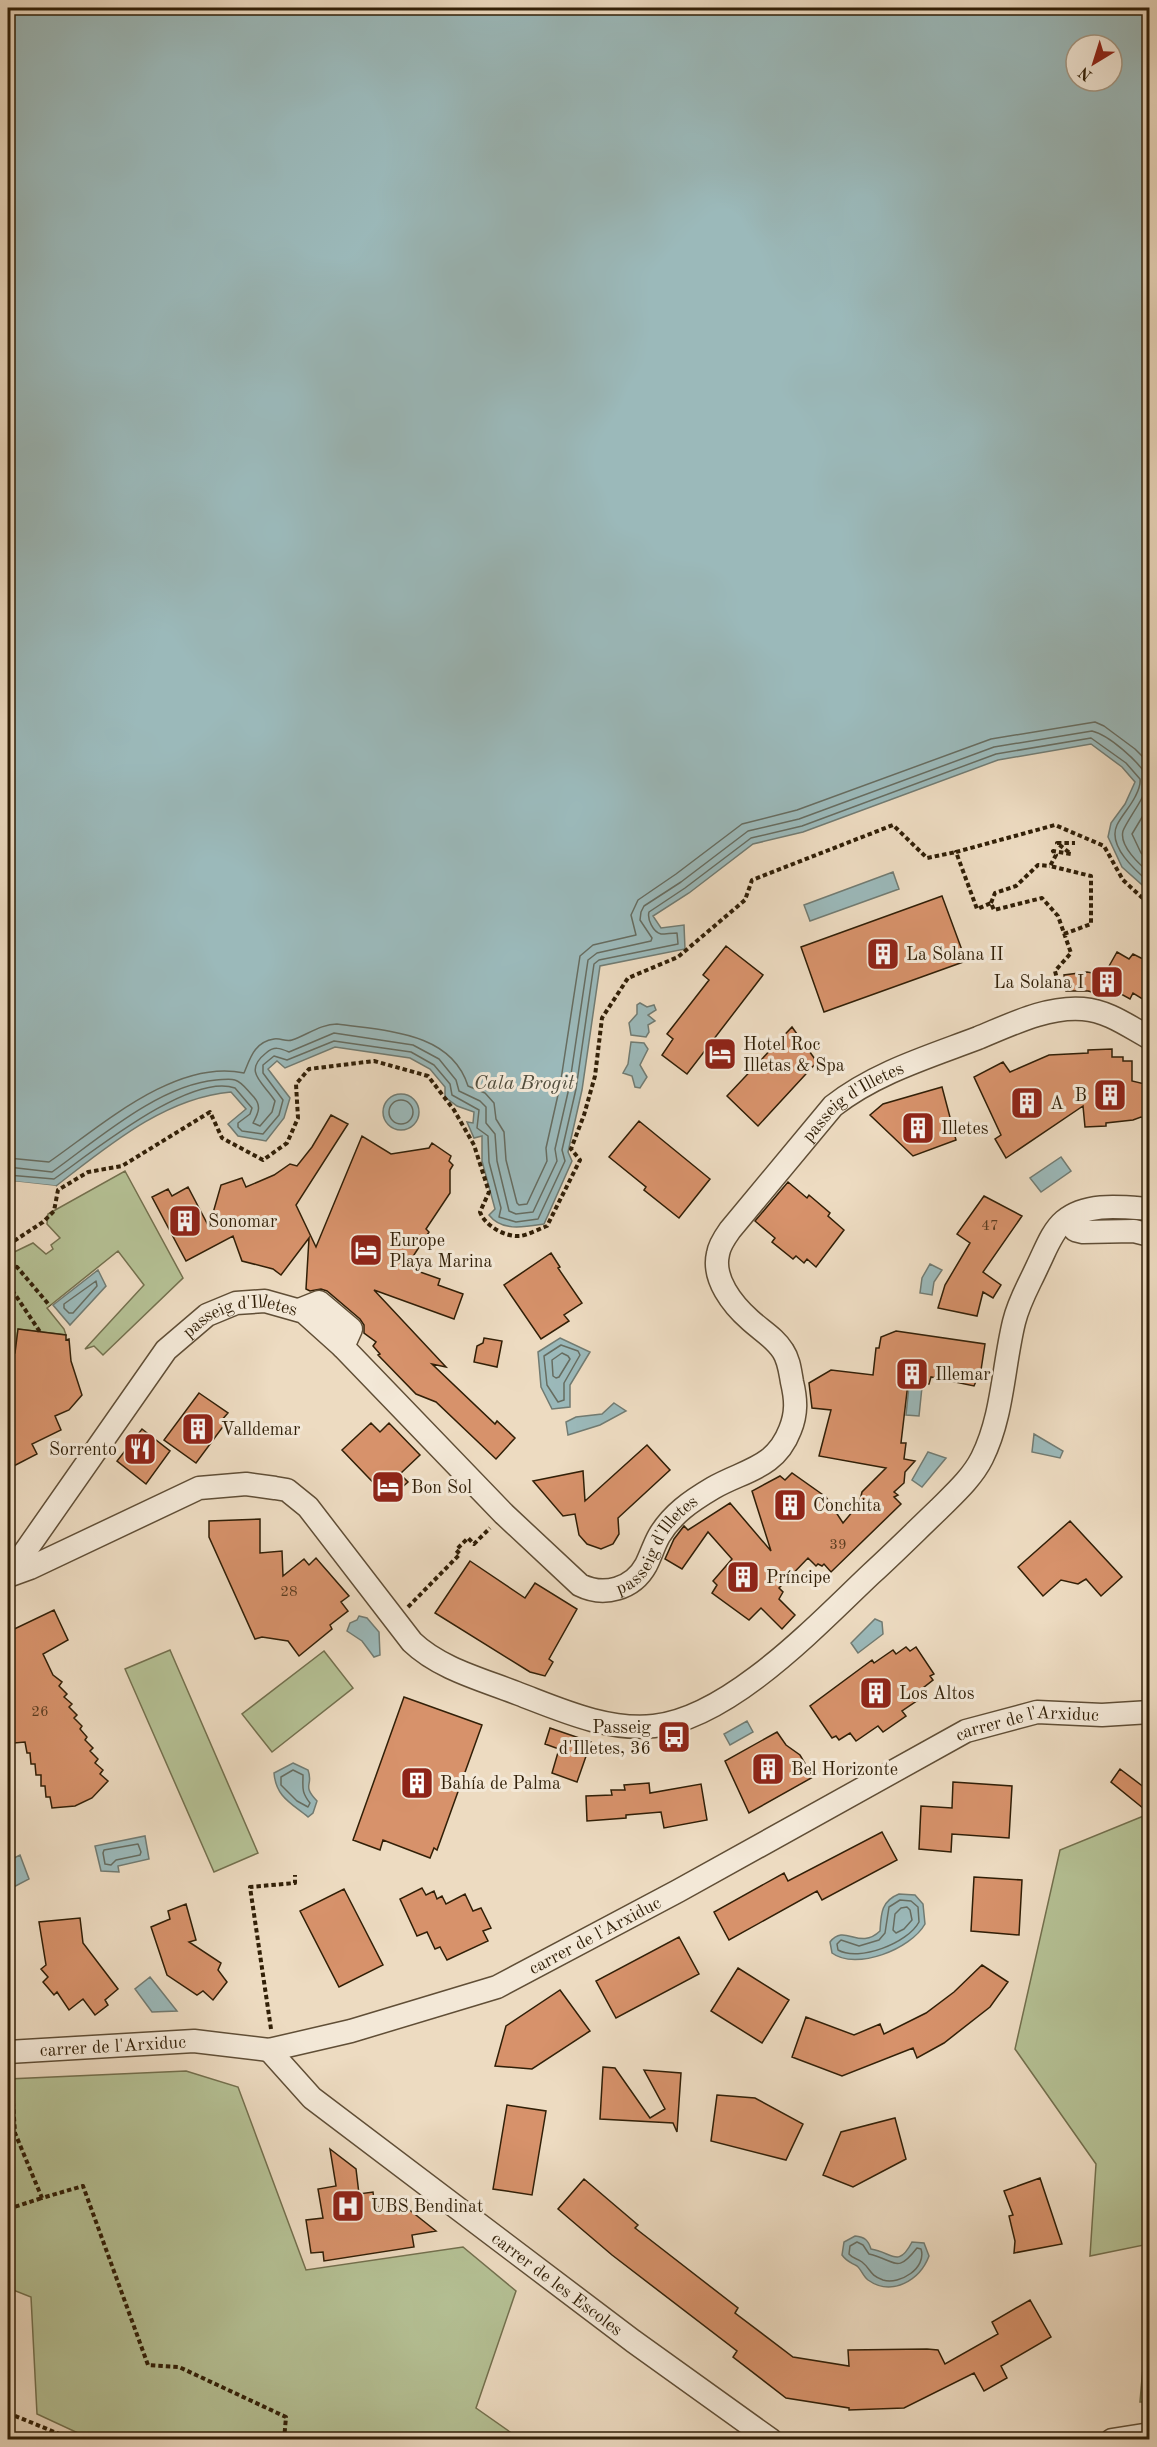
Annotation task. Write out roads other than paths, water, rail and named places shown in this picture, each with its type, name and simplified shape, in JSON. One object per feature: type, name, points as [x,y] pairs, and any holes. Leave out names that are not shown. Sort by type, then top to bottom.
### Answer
[{"type":"street","name":"passeig d'Illetes","points":[[8,1576],[166,1350],[207,1315],[236,1303],[265,1301],[304,1312],[343,1347],[504,1514],[580,1586],[591,1590],[612,1591],[640,1574],[658,1538],[675,1514],[714,1487],[769,1461],[785,1440],[795,1416],[796,1400],[789,1366],[773,1338],[749,1320],[733,1301],[720,1278],[717,1266],[718,1253],[729,1230],[826,1113],[849,1093],[901,1067],[1046,1013],[1080,1009],[1099,1011],[1149,1038]]},
{"type":"street","name":"passeig d'Illetes","points":[[8,1576],[30,1568],[199,1488],[246,1484],[286,1490],[308,1507],[412,1642],[434,1659],[564,1712],[600,1722],[628,1726],[672,1723],[730,1695],[786,1653],[968,1480],[982,1459],[993,1429],[1014,1321],[1023,1293],[1048,1243],[1064,1221],[1077,1214],[1103,1207],[1149,1209]]},
{"type":"street","points":[[1077,1214],[1071,1225],[1075,1230],[1134,1231],[1149,1235]]},
{"type":"street","points":[[1035,1272],[1061,1248],[1098,1232]]},
{"type":"street","points":[[45,1526],[51,1546],[55,1549],[68,1550]]},
{"type":"street","name":"carrer de l'Arxiduc","points":[[9,2060],[194,2041],[274,2048],[351,2031],[497,1987],[678,1892],[966,1731],[1037,1712],[1102,1715],[1149,1712]]},
{"type":"street","name":"carrer de les Escoles","points":[[274,2048],[312,2098],[633,2341],[771,2439]]},
{"type":"street","points":[[1112,2439],[1149,2434]]},
{"type":"water","name":"Cala Brogit","points":[[8,8],[1149,8],[1149,891],[1122,867],[1108,837],[1111,823],[1125,804],[1135,782],[1122,767],[1091,744],[998,760],[803,832],[753,844],[689,893],[653,916],[661,928],[684,925],[685,949],[600,966],[582,1090],[568,1152],[572,1161],[544,1224],[522,1227],[507,1226],[500,1224],[489,1215],[495,1209],[482,1161],[482,1136],[474,1138],[467,1122],[473,1123],[474,1112],[457,1106],[445,1097],[445,1087],[430,1069],[410,1058],[335,1047],[285,1068],[277,1061],[268,1069],[290,1098],[284,1118],[266,1141],[238,1136],[228,1124],[246,1109],[231,1092],[206,1096],[160,1114],[138,1126],[56,1186],[8,1181]]},
{"type":"water","points":[[893,872],[899,889],[810,921],[804,905]]},
{"type":"water","points":[[640,1003],[647,1007],[654,1005],[656,1010],[648,1015],[655,1021],[648,1025],[649,1032],[646,1037],[631,1035],[629,1023],[637,1014],[637,1005]]},
{"type":"water","points":[[631,1042],[644,1043],[648,1049],[640,1065],[647,1077],[640,1088],[635,1087],[632,1076],[623,1073],[628,1064]]},
{"type":"water","points":[[401,1094],[414,1099],[419,1112],[414,1125],[401,1130],[388,1125],[383,1112],[388,1099]]},
{"type":"water","points":[[1061,1157],[1071,1171],[1041,1192],[1030,1178]]},
{"type":"water","points":[[930,1264],[942,1270],[934,1282],[932,1295],[920,1293],[922,1278]]},
{"type":"water","points":[[98,1270],[106,1286],[70,1325],[53,1305]]},
{"type":"water","points":[[560,1338],[590,1352],[570,1385],[570,1407],[552,1409],[541,1387],[538,1352]]},
{"type":"water","points":[[909,1386],[922,1387],[919,1416],[906,1415]]},
{"type":"water","points":[[614,1403],[626,1411],[600,1425],[568,1435],[566,1422],[576,1417],[602,1414]]},
{"type":"water","points":[[1034,1434],[1063,1451],[1060,1458],[1032,1452]]},
{"type":"water","points":[[928,1452],[946,1458],[922,1487],[912,1480]]},
{"type":"water","points":[[359,1616],[367,1618],[379,1632],[380,1655],[374,1657],[362,1641],[347,1631],[350,1623],[357,1620]]},
{"type":"water","points":[[875,1619],[882,1622],[883,1634],[858,1653],[851,1643]]},
{"type":"water","points":[[747,1721],[753,1732],[730,1745],[724,1734]]},
{"type":"water","points":[[293,1763],[308,1770],[309,1788],[317,1801],[313,1813],[308,1817],[285,1799],[275,1781],[274,1773]]},
{"type":"water","points":[[145,1836],[149,1859],[118,1866],[119,1872],[101,1871],[95,1846]]},
{"type":"water","points":[[20,1855],[29,1879],[8,1890],[8,1861]]},
{"type":"water","points":[[899,1894],[915,1895],[923,1904],[925,1924],[908,1942],[882,1955],[855,1960],[842,1958],[832,1953],[830,1942],[836,1937],[847,1935],[865,1938],[880,1931],[885,1904]]},
{"type":"water","points":[[150,1977],[177,2011],[152,2012],[135,1989]]},
{"type":"water","points":[[855,2236],[866,2240],[871,2249],[894,2257],[903,2255],[912,2242],[924,2243],[929,2256],[925,2265],[912,2279],[895,2286],[877,2285],[868,2280],[858,2267],[842,2255],[844,2242]]},
{"type":"place","name":"La Solana II","points":[[883,954]]},
{"type":"place","name":"La Solana I","points":[[1107,982]]},
{"type":"place","name":"Hotel Roc Illetas & Spa","points":[[720,1054]]},
{"type":"place","name":"B","points":[[1110,1095]]},
{"type":"place","name":"A","points":[[1027,1103]]},
{"type":"place","name":"Illetes","points":[[918,1128]]},
{"type":"place","name":"Sonomar","points":[[185,1221]]},
{"type":"place","name":"Europe Playa Marina","points":[[366,1250]]},
{"type":"place","name":"Illemar","points":[[912,1374]]},
{"type":"place","name":"Valldemar","points":[[198,1429]]},
{"type":"place","name":"Sorrento","points":[[140,1449]]},
{"type":"place","name":"Bon Sol","points":[[388,1487]]},
{"type":"place","name":"Conchita","points":[[790,1505]]},
{"type":"place","name":"Príncipe","points":[[743,1577]]},
{"type":"place","name":"Los Altos","points":[[876,1693]]},
{"type":"place","name":"Passeig d'Illetes, 36","points":[[674,1737]]},
{"type":"place","name":"Bel Horizonte","points":[[768,1769]]},
{"type":"place","name":"Bahía de Palma","points":[[417,1783]]},
{"type":"place","name":"UBS Bendinat","points":[[348,2206]]}]
